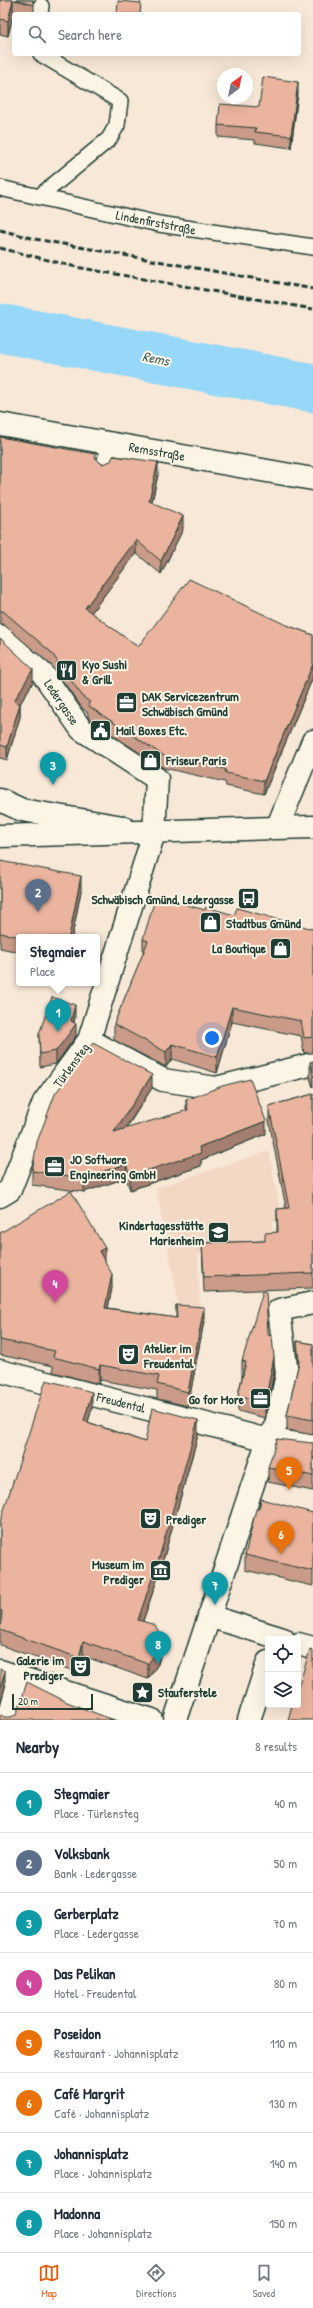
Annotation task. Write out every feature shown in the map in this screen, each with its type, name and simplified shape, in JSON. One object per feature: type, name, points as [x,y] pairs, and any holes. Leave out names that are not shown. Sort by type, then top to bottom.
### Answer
[{"type":"street","name":"Remsstraße","points":[[0,424],[313,479]]},
{"type":"street","name":"Ledergasse","points":[[0,636],[43,674],[81,729],[157,779],[154,833]]},
{"type":"street","points":[[277,828],[313,741]]},
{"type":"street","points":[[0,800],[22,810],[154,833]]},
{"type":"street","points":[[0,836],[154,833],[313,827]]},
{"type":"street","name":"Türlensteg","points":[[0,1196],[10,1190],[44,1102],[89,1040],[154,833]]},
{"type":"street","points":[[89,1040],[163,1080],[216,1088],[313,1064]]},
{"type":"street","points":[[174,1720],[268,1440],[276,1425],[287,1374],[279,1310],[313,1303]]},
{"type":"street","name":"Freudental","points":[[0,1371],[268,1440],[313,1446]]},
{"type":"street","points":[[209,1616],[272,1636]]},
{"type":"street","points":[[301,1645],[313,1648]]},
{"type":"street","points":[[249,1720],[265,1671]]},
{"type":"street","points":[[8,1720],[10,1674],[152,1720]]},
{"type":"lane","points":[[39,197],[109,139],[117,125],[120,101],[44,56]]},
{"type":"lane","name":"Lindenfirststraße","points":[[0,188],[159,224],[313,247]]},
{"type":"lane","points":[[104,468],[108,443]]},
{"type":"shaded area","name":"Kindertagesstätte Marienheim","points":[[269,1151],[282,1219],[272,1222],[273,1243],[198,1255],[200,1308],[180,1310],[156,1188]]},
{"type":"building","points":[[0,0],[13,0],[8,21],[0,19]]},
{"type":"building","points":[[15,0],[32,0],[34,5]]},
{"type":"building","points":[[118,1],[141,3],[140,12],[117,12]]},
{"type":"building","points":[[263,77],[298,82],[291,136],[255,132],[256,128],[218,125],[220,104],[259,107]]},
{"type":"building","points":[[0,437],[95,454],[96,459],[102,464],[111,461],[113,456],[158,462],[149,501],[183,516],[161,561],[136,540],[85,608],[138,647],[189,579],[284,624],[313,635],[313,664],[264,781],[226,773],[225,769],[164,756],[90,707],[88,704],[90,702],[83,697],[51,652],[3,611],[0,611]]},
{"type":"building","points":[[0,638],[33,669],[14,701],[20,704],[7,747],[0,745]]},
{"type":"building","points":[[0,861],[81,876],[70,934],[16,934],[16,936],[0,933]]},
{"type":"building","points":[[156,896],[205,910],[206,907],[234,915],[237,908],[313,929],[313,1037],[304,1038],[301,1021],[232,1007],[217,1057],[172,1044],[166,1052],[114,1024],[148,941],[143,939]]},
{"type":"building","points":[[52,997],[75,1005],[71,1021],[76,1024],[56,1051],[40,1054],[39,1034]]},
{"type":"building","points":[[93,1043],[152,1075],[114,1132],[188,1110],[186,1100],[222,1086],[250,1079],[266,1121],[199,1147],[201,1153],[130,1176],[126,1164],[84,1178],[32,1171],[37,1142],[55,1094]]},
{"type":"building","points":[[313,1061],[313,1072],[310,1062]]},
{"type":"building","points":[[313,1094],[313,1273],[204,1277],[202,1243],[265,1241],[265,1233],[278,1232],[277,1209],[289,1208],[269,1106]]},
{"type":"building","points":[[71,1191],[105,1248],[99,1251],[112,1274],[105,1308],[177,1318],[176,1305],[204,1307],[188,1392],[157,1384],[159,1376],[100,1365],[99,1369],[53,1357],[55,1351],[0,1340],[0,1233]]},
{"type":"building","points":[[263,1291],[266,1291],[268,1335],[272,1336],[274,1357],[265,1402],[238,1395],[246,1362],[242,1361]]},
{"type":"building","points":[[297,1341],[313,1344],[313,1420],[287,1415],[299,1362]]},
{"type":"building","name":"Prediger","points":[[46,1380],[92,1392],[84,1421],[145,1442],[152,1408],[198,1420],[160,1555],[138,1620],[155,1625],[161,1636],[158,1649],[148,1664],[83,1641],[79,1658],[0,1630],[2,1611],[0,1610],[0,1522]]},
{"type":"building","points":[[277,1439],[313,1443],[313,1476],[268,1467]]},
{"type":"building","points":[[261,1499],[313,1513],[313,1571],[245,1555],[256,1509],[259,1509]]},
{"type":"building","points":[[310,1650],[313,1651],[313,1720],[288,1720],[291,1708],[301,1708],[301,1678]]},
{"type":"building","points":[[0,1669],[5,1671],[0,1690]]},
{"type":"building","points":[[27,1682],[67,1702],[113,1720],[0,1720],[0,1714],[4,1717],[11,1717],[17,1714]]},
{"type":"waterway","name":"Rems","points":[[0,328],[313,388]]},
{"type":"railway","points":[[0,230],[35,239],[313,289]]},
{"type":"railway","points":[[0,248],[76,267],[313,309]]},
{"type":"place","name":"Kyo Sushi & Grill","points":[[67,671]]},
{"type":"place","name":"DAK Servicezentrum Schwäbisch Gmünd","points":[[126,703]]},
{"type":"place","name":"Mail Boxes Etc.","points":[[101,730]]},
{"type":"place","name":"Friseur Paris","points":[[151,760]]},
{"type":"place","name":"Gerberplatz","points":[[53,785]]},
{"type":"place","name":"Schwäbisch Gmünd, Ledergasse","points":[[249,899]]},
{"type":"place","name":"Volksbank","points":[[38,912]]},
{"type":"place","name":"Stadtbus Gmünd","points":[[210,923]]},
{"type":"place","name":"La Boutique","points":[[281,948]]},
{"type":"place","name":"Stegmaier","points":[[58,1032]]},
{"type":"place","name":"JO Software Engineering GmbH","points":[[55,1166]]},
{"type":"place","name":"Kindertagesstätte Marienheim","points":[[219,1232]]},
{"type":"place","name":"Das Pelikan","points":[[55,1303]]},
{"type":"place","name":"Atelier im Freudental","points":[[128,1355]]},
{"type":"place","name":"Go for More","points":[[260,1399]]},
{"type":"place","name":"Poseidon","points":[[289,1490]]},
{"type":"place","name":"Prediger","points":[[150,1519]]},
{"type":"place","name":"Café Margrit","points":[[281,1554]]},
{"type":"place","name":"Museum im Prediger","points":[[160,1571]]},
{"type":"place","name":"Johannisplatz","points":[[215,1605]]},
{"type":"place","name":"Madonna","points":[[158,1664]]},
{"type":"place","name":"Galerie im Prediger","points":[[80,1667]]},
{"type":"place","name":"Stauferstele","points":[[143,1692]]}]
